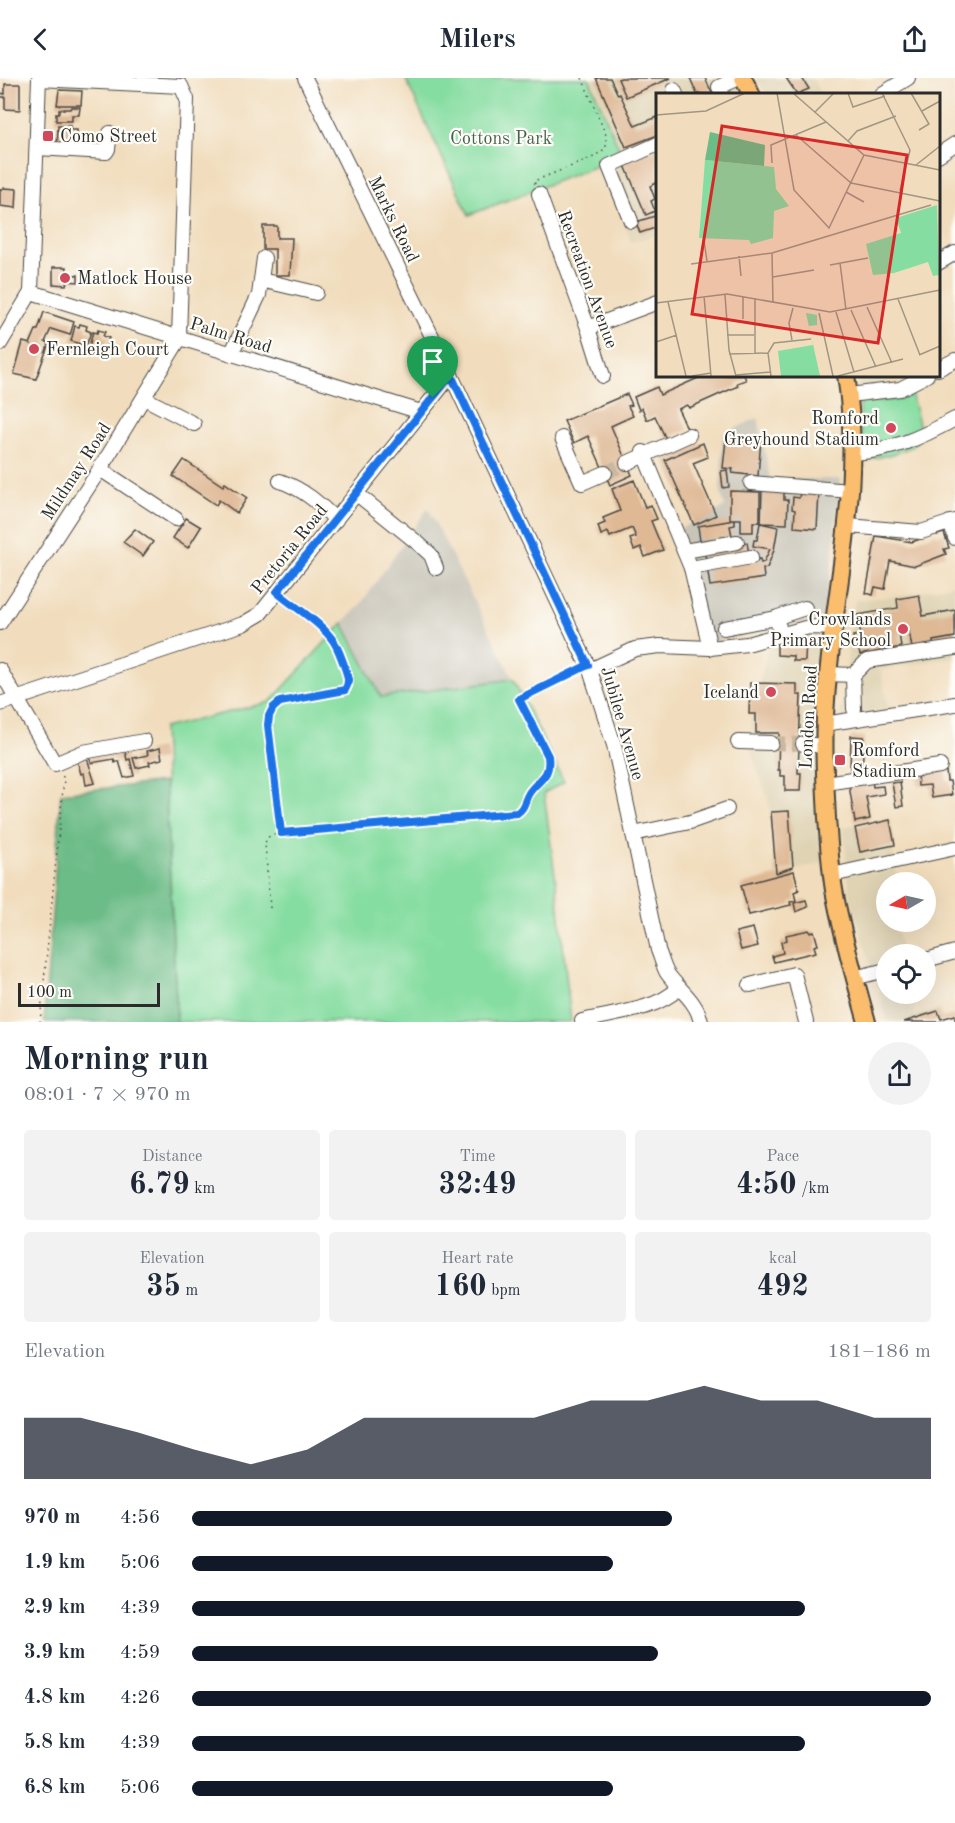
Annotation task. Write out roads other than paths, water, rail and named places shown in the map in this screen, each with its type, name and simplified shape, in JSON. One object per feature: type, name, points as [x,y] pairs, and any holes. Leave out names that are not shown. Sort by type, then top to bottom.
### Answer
[{"type":"main road","points":[[741,78],[750,93]]},
{"type":"main road","name":"London Road","points":[[846,376],[849,395],[851,491],[828,674],[824,724],[825,783],[832,875],[867,1022]]},
{"type":"street","points":[[0,344],[31,292],[39,78],[186,82]]},
{"type":"street","name":"Marks Road","points":[[305,78],[451,375]]},
{"type":"street","points":[[722,93],[719,87],[741,78]]},
{"type":"street","points":[[884,93],[908,78]]},
{"type":"street","name":"Mildmay Road","points":[[0,623],[100,469],[180,338],[186,82]]},
{"type":"street","points":[[37,148],[106,152],[110,133]]},
{"type":"street","points":[[940,154],[955,144]]},
{"type":"street","points":[[631,221],[609,166],[656,145]]},
{"type":"street","name":"Recreation Avenue","points":[[539,194],[603,376]]},
{"type":"street","points":[[940,262],[955,252]]},
{"type":"street","points":[[231,354],[259,295],[264,258]]},
{"type":"street","points":[[261,280],[316,293]]},
{"type":"street","name":"Palm Road","points":[[31,292],[421,412]]},
{"type":"street","points":[[588,328],[656,303]]},
{"type":"street","points":[[940,368],[955,360]]},
{"type":"street","name":"Pretoria Road","points":[[0,704],[243,624],[260,614],[451,375]]},
{"type":"street","name":"Jubilee Avenue","points":[[451,375],[589,668],[614,745],[658,950],[666,971],[691,1000],[701,1022]]},
{"type":"street","points":[[849,395],[900,389],[925,376]]},
{"type":"street","points":[[144,398],[194,424]]},
{"type":"street","points":[[851,453],[878,452],[891,448],[955,419]]},
{"type":"street","points":[[627,463],[689,435]]},
{"type":"street","points":[[562,438],[582,483],[604,473]]},
{"type":"street","points":[[644,454],[691,568],[710,648]]},
{"type":"street","points":[[100,469],[176,519]]},
{"type":"street","points":[[280,481],[295,486],[317,501],[336,520]]},
{"type":"street","points":[[751,483],[851,491]]},
{"type":"street","points":[[357,494],[425,549],[431,555],[436,568]]},
{"type":"street","points":[[848,526],[921,532],[953,522],[955,538]]},
{"type":"street","points":[[684,551],[737,542]]},
{"type":"street","points":[[691,568],[750,557]]},
{"type":"street","points":[[724,628],[777,618],[806,608]]},
{"type":"street","points":[[777,618],[782,634]]},
{"type":"street","points":[[589,668],[635,649],[660,646],[710,648],[747,644],[809,627],[835,627]]},
{"type":"street","points":[[854,709],[853,675],[867,661],[955,648]]},
{"type":"street","points":[[0,670],[55,764],[83,752],[144,741]]},
{"type":"street","points":[[828,674],[853,675]]},
{"type":"street","points":[[824,724],[955,704]]},
{"type":"street","points":[[738,742],[771,743]]},
{"type":"street","points":[[803,744],[824,746]]},
{"type":"street","points":[[825,783],[940,766]]},
{"type":"street","points":[[633,834],[690,822],[728,809]]},
{"type":"street","points":[[832,875],[955,848]]},
{"type":"street","points":[[936,957],[955,952]]},
{"type":"street","points":[[855,978],[876,973]]},
{"type":"street","points":[[750,985],[794,974],[806,1022]]},
{"type":"street","points":[[582,1021],[620,1017],[668,998],[679,988]]},
{"type":"tunnel","points":[[605,473],[627,463]]},
{"type":"tunnel","points":[[771,743],[803,744]]},
{"type":"place","name":"Como Street","points":[[48,136]]},
{"type":"place","name":"Matlock House","points":[[65,278]]},
{"type":"place","name":"Fernleigh Court","points":[[34,349]]},
{"type":"place","name":"Romford Greyhound Stadium","points":[[891,428]]},
{"type":"place","name":"Crowlands Primary School","points":[[903,629]]},
{"type":"place","name":"Iceland","points":[[771,692]]},
{"type":"place","name":"Romford Stadium","points":[[840,760]]},
{"type":"park label","name":"Cottons Park","points":[[501,138]]}]
